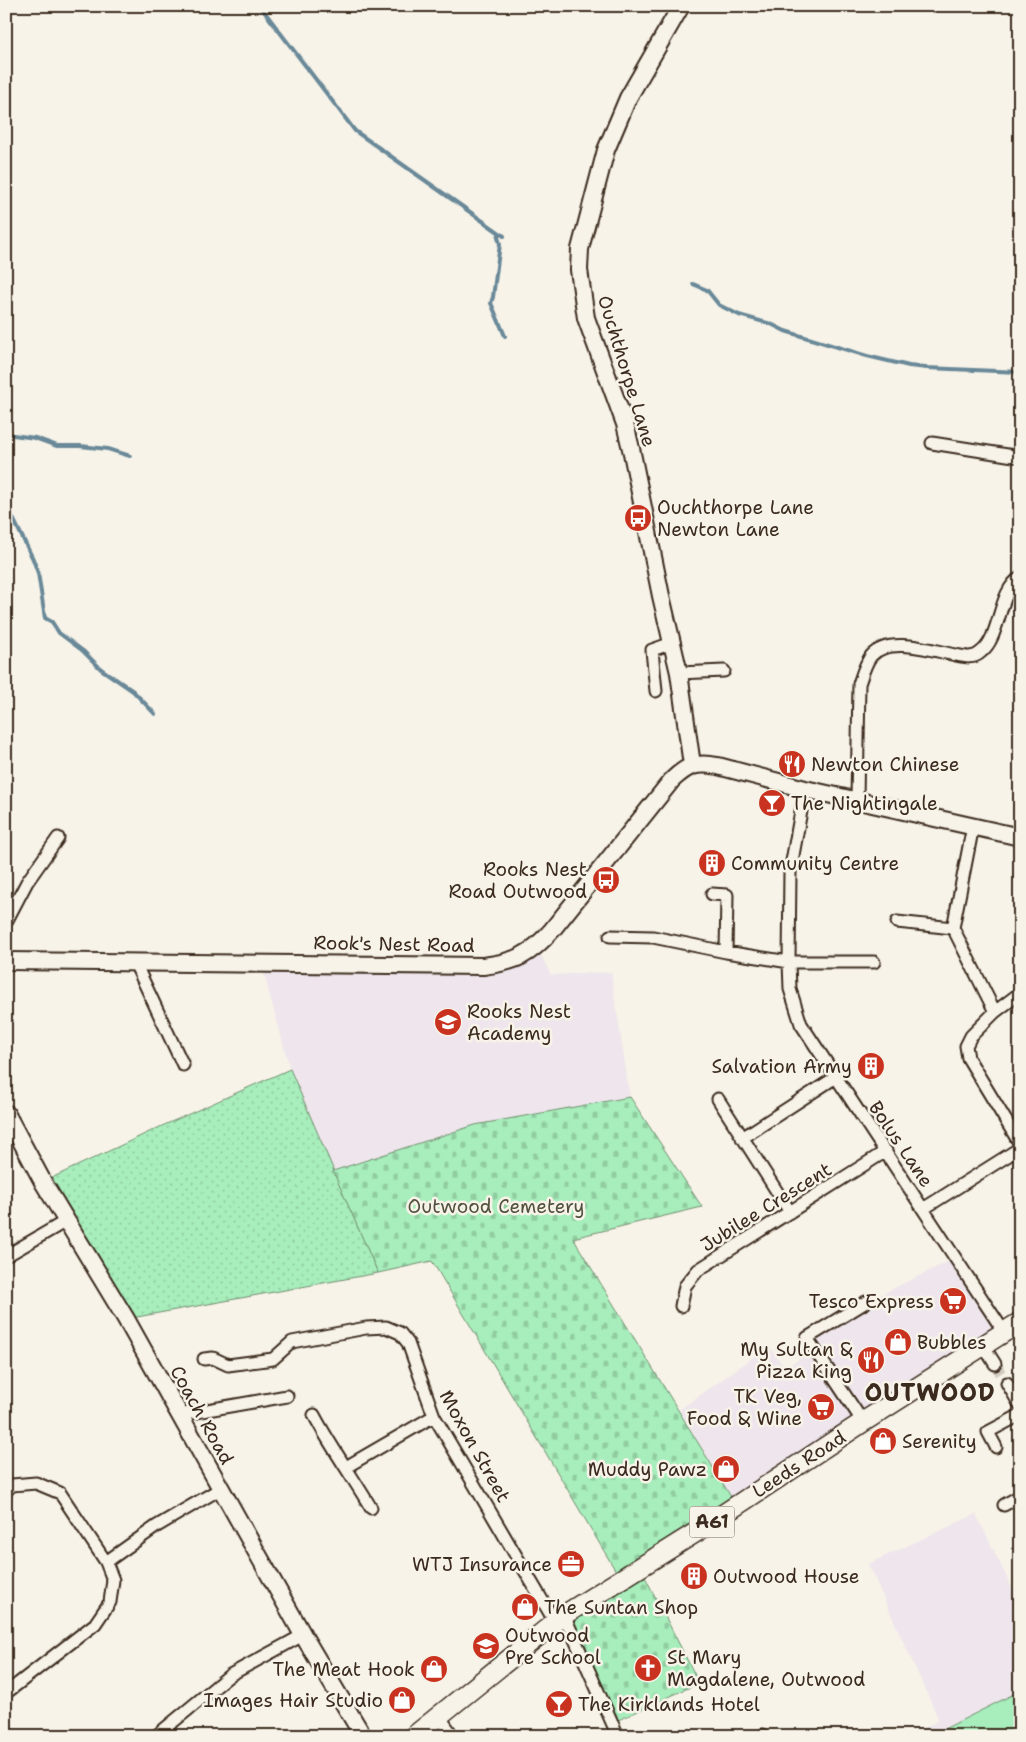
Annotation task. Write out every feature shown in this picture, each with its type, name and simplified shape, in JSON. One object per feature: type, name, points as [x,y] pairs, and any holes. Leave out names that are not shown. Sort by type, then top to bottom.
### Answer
[{"type":"main road","name":"Leeds Road","points":[[414,1736],[560,1619],[1012,1327]]},
{"type":"street","name":"Ouchthorpe Lane","points":[[681,6],[628,98],[606,150],[580,249],[579,270],[586,318],[625,424],[679,673],[692,765]]},
{"type":"street","points":[[932,443],[1020,457]]},
{"type":"street","points":[[857,800],[859,684],[864,668],[872,655],[884,647],[898,644],[963,657],[975,657],[983,652],[989,642],[1008,594],[1015,581],[1020,578]]},
{"type":"street","points":[[656,691],[652,650],[672,643]]},
{"type":"street","points":[[679,673],[724,671]]},
{"type":"street","points":[[692,765],[706,764],[718,766],[805,789],[1020,837]]},
{"type":"street","name":"Rook's Nest Road","points":[[6,961],[483,966],[508,961],[527,954],[537,947],[672,780],[680,772],[692,765]]},
{"type":"street","name":"Bolus Lane","points":[[805,789],[790,872],[790,989],[801,1024],[924,1209],[1012,1327]]},
{"type":"street","points":[[973,826],[953,928],[995,1012]]},
{"type":"street","points":[[6,922],[27,882],[58,838]]},
{"type":"street","points":[[712,894],[727,895],[726,952]]},
{"type":"street","points":[[897,922],[953,928]]},
{"type":"street","points":[[610,936],[653,937],[726,952],[789,962],[874,962]]},
{"type":"street","points":[[134,961],[183,1065]]},
{"type":"street","points":[[1020,993],[995,1012],[971,1036],[966,1046],[968,1058],[1020,1144]]},
{"type":"street","points":[[742,1138],[836,1078]]},
{"type":"street","points":[[718,1099],[790,1212]]},
{"type":"street","name":"Coach Road","points":[[6,1113],[66,1221],[126,1319],[303,1636],[363,1736]]},
{"type":"street","points":[[924,1209],[1020,1148]]},
{"type":"street","name":"Jubilee Crescent","points":[[681,1306],[685,1286],[698,1270],[886,1151]]},
{"type":"street","points":[[6,1256],[66,1221]]},
{"type":"street","points":[[863,1422],[807,1338],[866,1302]]},
{"type":"street","name":"Moxon Street","points":[[204,1359],[213,1358],[228,1365],[273,1359],[292,1342],[366,1328],[386,1327],[400,1334],[408,1344],[434,1416],[560,1619],[618,1736]]},
{"type":"street","points":[[983,1345],[995,1364]]},
{"type":"street","points":[[1007,1383],[1020,1405]]},
{"type":"street","points":[[179,1415],[287,1396]]},
{"type":"street","points":[[314,1415],[331,1446],[371,1508]]},
{"type":"street","points":[[996,1447],[988,1432],[1020,1415]]},
{"type":"street","points":[[346,1467],[434,1416]]},
{"type":"street","points":[[6,1491],[12,1485],[36,1482],[60,1493],[106,1562],[113,1580],[110,1602],[95,1624],[6,1693]]},
{"type":"street","points":[[106,1562],[157,1526],[220,1489]]},
{"type":"street","points":[[1004,1505],[1020,1496]]},
{"type":"street","points":[[156,1736],[230,1675],[303,1636]]},
{"type":"street","points":[[439,1716],[453,1736]]},
{"type":"shaded area","name":"Rooks Nest Academy","points":[[537,947],[551,975],[611,972],[630,1097],[475,1125],[333,1171],[290,1069],[261,963],[483,966]]},
{"type":"shaded area","points":[[955,1258],[1004,1332],[736,1505],[679,1410],[769,1346],[785,1368],[815,1349],[807,1338],[866,1302]]},
{"type":"shaded area","points":[[976,1514],[1015,1594],[1020,1592],[1020,1736],[909,1736],[939,1720],[868,1564]]},
{"type":"green space","points":[[290,1069],[378,1273],[126,1319],[43,1182]]},
{"type":"green space","name":"Outwood Cemetery","points":[[630,1097],[702,1207],[573,1238],[736,1505],[640,1567],[699,1683],[612,1723],[564,1615],[620,1578],[432,1261],[378,1273],[333,1171],[475,1125]]},
{"type":"green space","points":[[1020,1691],[1020,1736],[930,1736]]},
{"type":"waterway","points":[[260,6],[355,131],[504,236]]},
{"type":"waterway","points":[[500,233],[491,303],[505,336]]},
{"type":"waterway","points":[[693,284],[707,290],[719,305],[739,315],[867,356],[909,366],[927,368],[1020,372]]},
{"type":"waterway","points":[[6,434],[35,438],[57,446],[108,449],[130,456]]},
{"type":"waterway","points":[[6,504],[38,573],[45,618],[52,622],[59,633],[83,651],[101,669],[133,691],[155,714]]},
{"type":"tunnel","points":[[995,1364],[1007,1383]]},
{"type":"place","name":"Ouchthorpe Lane Newton Lane","points":[[638,518]]},
{"type":"place","name":"Newton Chinese","points":[[792,764]]},
{"type":"place","name":"The Nightingale","points":[[772,803]]},
{"type":"place","name":"Community Centre","points":[[712,863]]},
{"type":"place","name":"Rooks Nest Road Outwood","points":[[606,880]]},
{"type":"place","name":"Rooks Nest Academy","points":[[448,1022]]},
{"type":"place","name":"Salvation Army","points":[[871,1066]]},
{"type":"place","name":"Tesco Express","points":[[953,1301]]},
{"type":"place","name":"Bubbles","points":[[898,1342]]},
{"type":"place","name":"My Sultan & Pizza King","points":[[871,1360]]},
{"type":"place","name":"TK Veg, Food & Wine","points":[[821,1407]]},
{"type":"place","name":"Serenity","points":[[883,1441]]},
{"type":"place","name":"Muddy Pawz","points":[[726,1469]]},
{"type":"place","name":"WTJ Insurance","points":[[571,1564]]},
{"type":"place","name":"Outwood House","points":[[694,1576]]},
{"type":"place","name":"The Suntan Shop","points":[[525,1607]]},
{"type":"place","name":"Outwood Pre School","points":[[486,1646]]},
{"type":"place","name":"St Mary Magdalene, Outwood","points":[[648,1668]]},
{"type":"place","name":"The Meat Hook","points":[[434,1669]]},
{"type":"place","name":"Images Hair Studio","points":[[402,1700]]},
{"type":"place","name":"The Kirklands Hotel","points":[[559,1704]]},
{"type":"district","name":"OUTWOOD","points":[[930,1393]]}]
